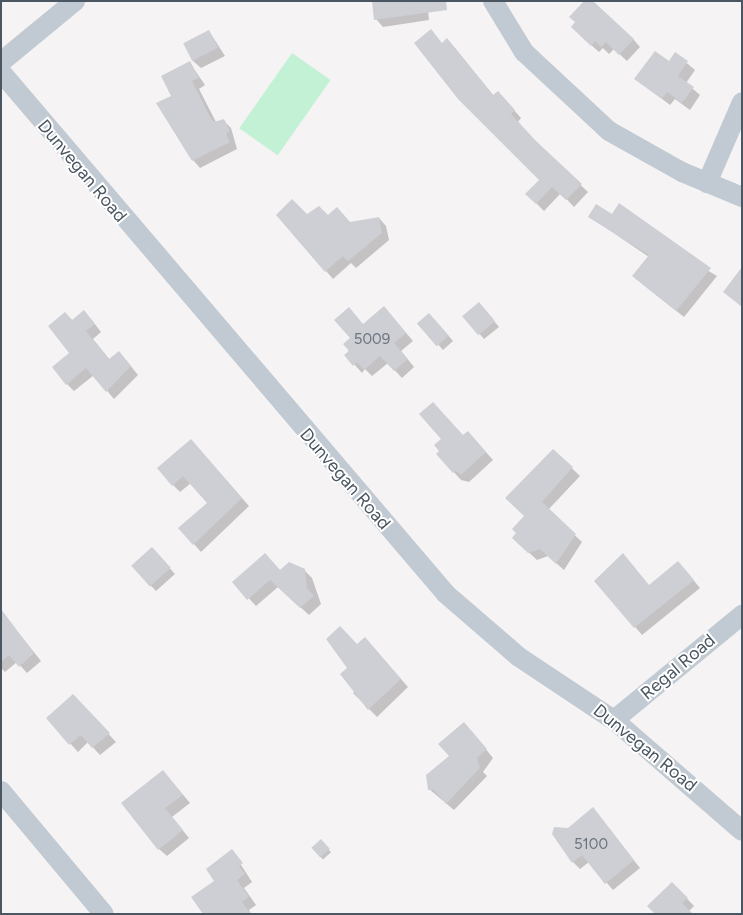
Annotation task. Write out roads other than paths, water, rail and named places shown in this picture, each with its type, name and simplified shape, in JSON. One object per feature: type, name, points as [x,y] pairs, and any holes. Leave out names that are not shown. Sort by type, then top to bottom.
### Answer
[{"type":"street","points":[[1,62],[75,1]]},
{"type":"street","points":[[493,1],[524,52],[568,97],[610,131],[707,183],[742,197]]},
{"type":"street","name":"Dunvegan Road","points":[[1,72],[446,594],[519,657],[614,720],[742,831]]},
{"type":"street","points":[[707,183],[742,102]]},
{"type":"street","name":"Regal Road","points":[[614,720],[742,615]]},
{"type":"street","points":[[1,791],[104,914]]}]
